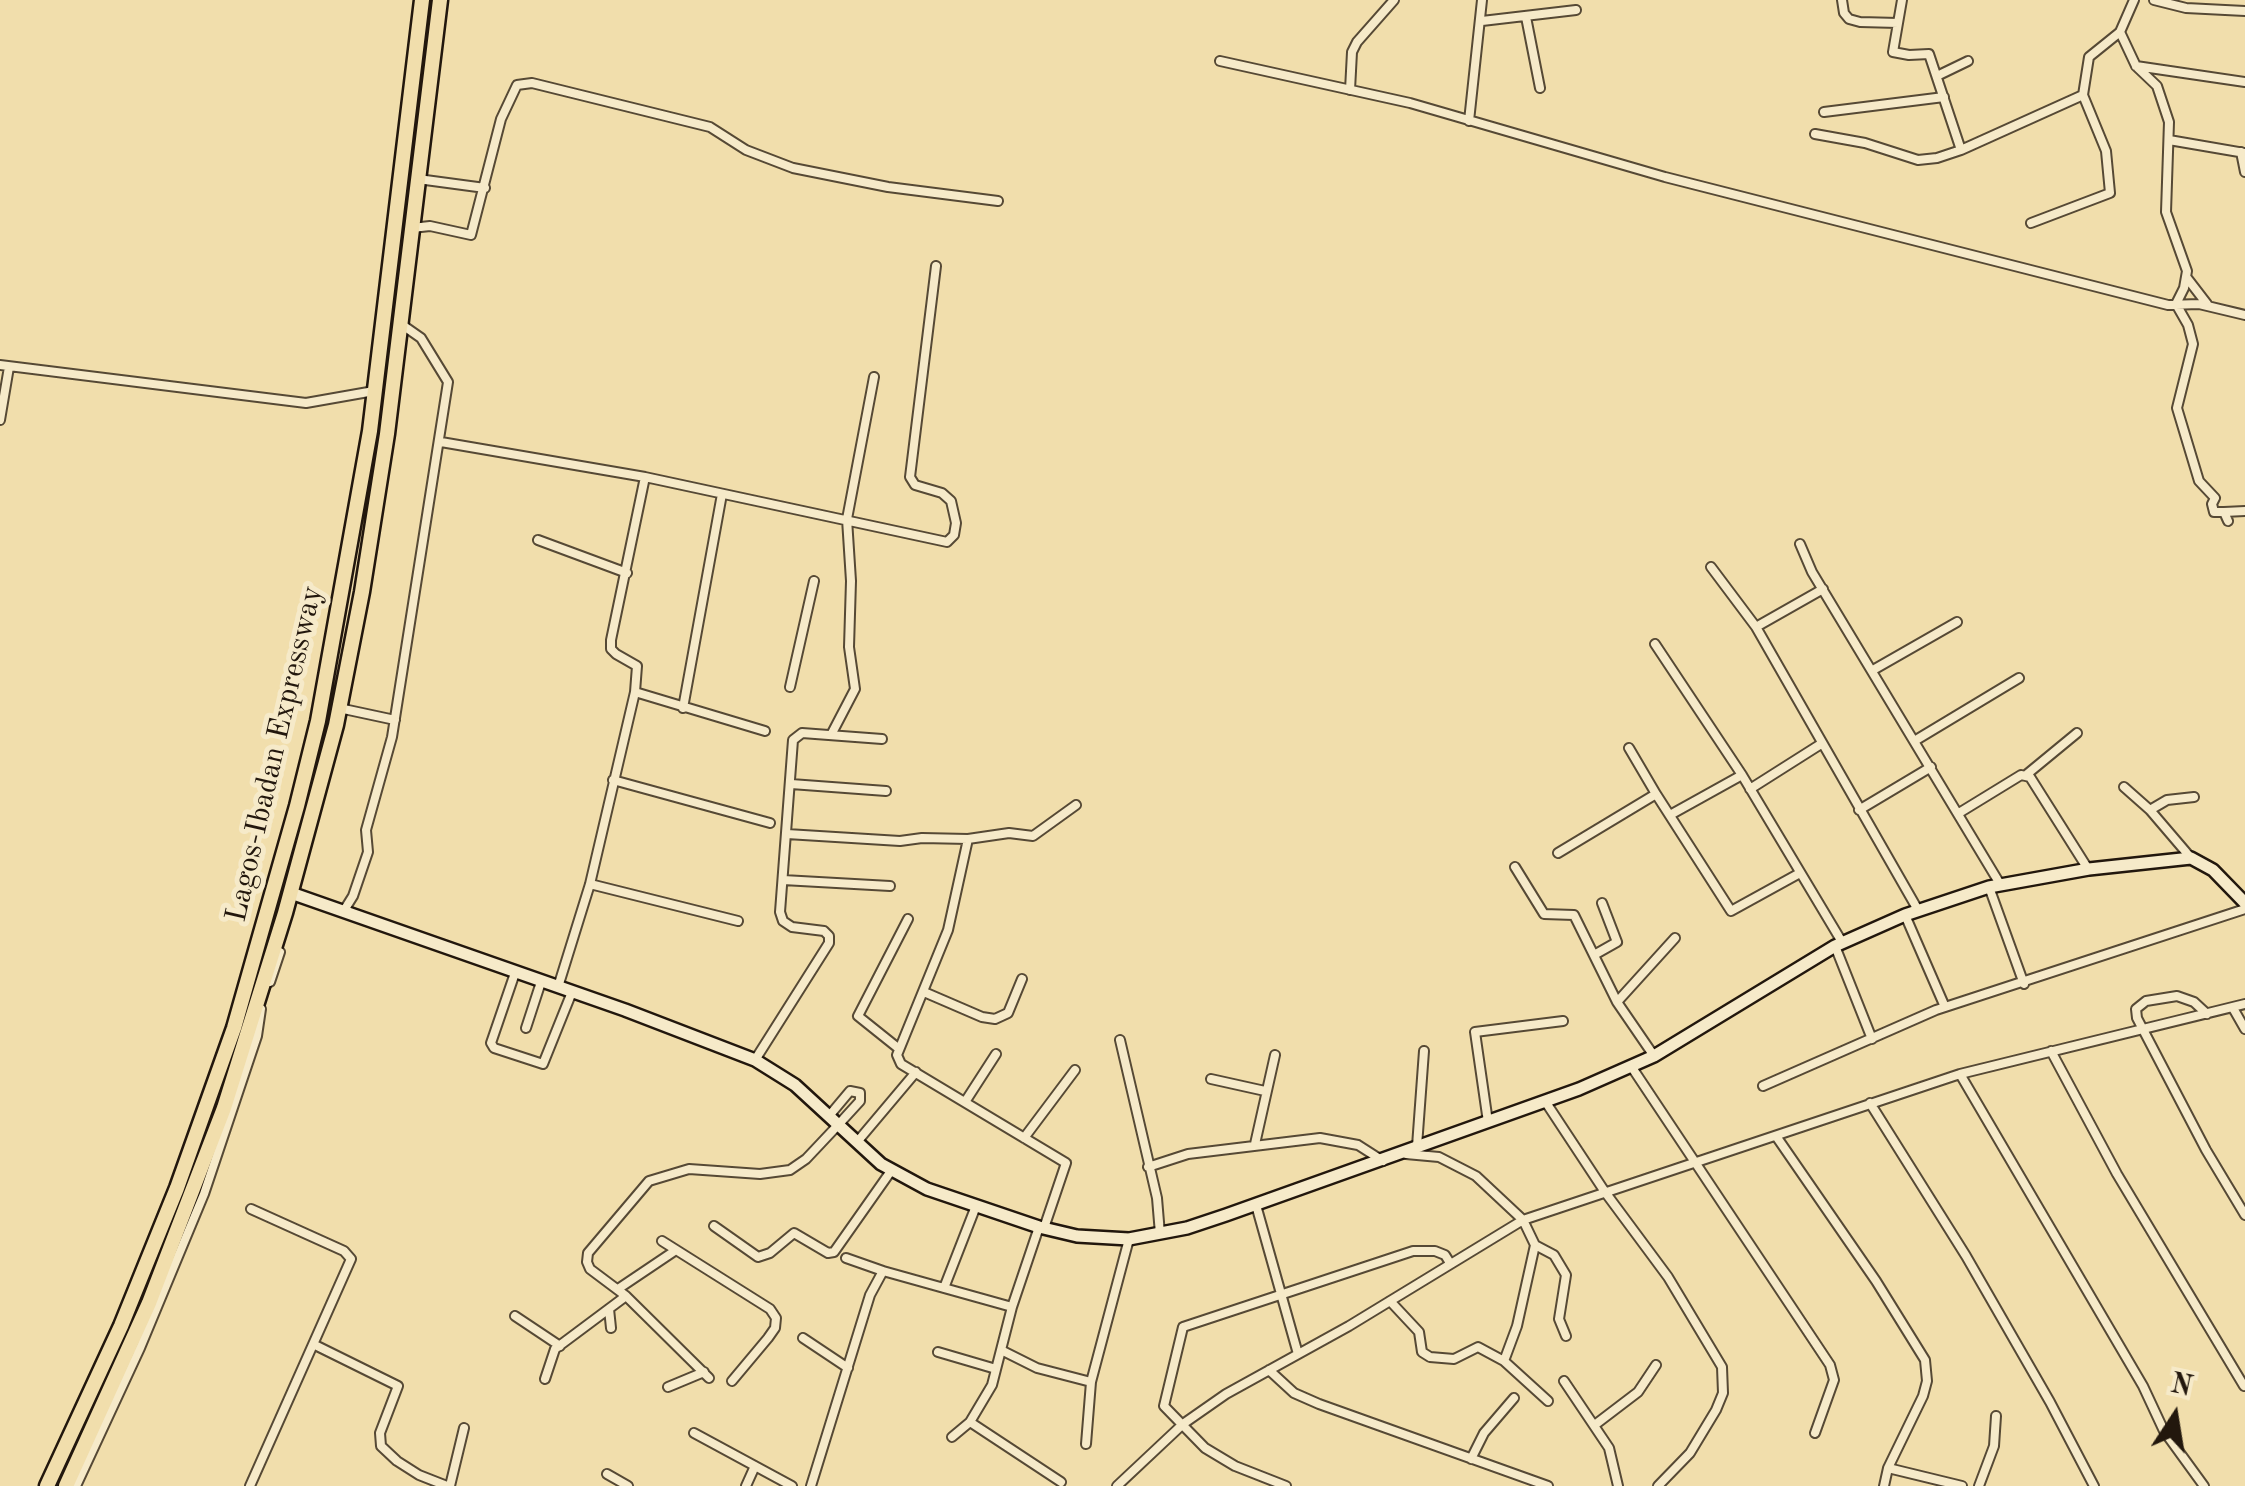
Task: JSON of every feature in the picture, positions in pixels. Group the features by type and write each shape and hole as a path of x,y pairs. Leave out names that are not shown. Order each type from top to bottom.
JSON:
{"highway":[{"name":"Lagos-Ibadan Expressway","path":"47,1486 121,1326 171,1205 234,1028 298,806 335,631 370,431 422,0"},
{"name":"Lagos-Ibadan Expressway","path":"66,1486 188,1210 250,1033 293,894 355,632 387,434 440,0"}],"street":[{"path":"1350,90 1352,52 1394,0"},
{"path":"1470,122 1482,0"},
{"path":"1842,0 1844,13 1850,18 1898,23"},
{"path":"1902,0 1893,52 1929,54 1961,150"},
{"path":"2031,223 2110,193 2106,151 2083,95 2089,57 2120,32 2134,0"},
{"path":"2154,0 2186,8 2245,11"},
{"path":"1482,21 1576,10"},
{"path":"1526,16 1540,88"},
{"path":"2120,32 2136,66 2157,86 2168,122 2166,212 2187,278 2210,307"},
{"path":"1220,62 1410,103 1684,182 2176,304 2245,315"},
{"path":"1937,76 1968,62"},
{"path":"2136,66 2245,82"},
{"path":"412,228 430,226 471,236 500,119 518,85 532,83 710,128 746,150 793,168 888,187 998,201"},
{"path":"1815,134 1918,160 1961,150 2083,95"},
{"path":"1824,112 1944,97"},
{"path":"2169,140 2243,152 2245,172"},
{"path":"418,178 485,188"},
{"path":"441,442 646,477 947,542 954,535 956,513 950,502 942,493 915,485 910,476 936,266"},
{"path":"2176,304 2187,278"},
{"path":"2176,304 2193,344 2177,404 2178,414 2200,481 2215,498 2214,512 2226,516 2245,512"},
{"path":"343,912 353,896 368,852 366,830 395,720 448,382 421,338 400,324"},
{"path":"0,420 4,366 306,403 374,391"},
{"path":"831,735 855,689 850,647 847,519 874,377"},
{"path":"558,986 590,884 635,692 637,666 611,649 646,477"},
{"path":"683,708 722,494"},
{"path":"538,540 627,573"},
{"path":"1800,544 1822,588 1959,813 1994,885 2024,984"},
{"path":"1711,567 1756,627 1918,910"},
{"path":"790,687 814,581"},
{"path":"1756,627 1822,588"},
{"path":"1873,670 1957,622"},
{"path":"1655,644 1742,774 1800,873 1838,944 1872,1039"},
{"path":"1916,740 2019,678"},
{"path":"635,692 766,732"},
{"path":"339,708 395,720"},
{"path":"1959,813 2026,775 2077,733"},
{"path":"755,1060 830,936 824,930 792,927 783,921 780,912 796,735 882,739"},
{"path":"1750,789 1821,744"},
{"path":"1629,748 1731,911 1800,873"},
{"path":"1859,810 1931,767"},
{"path":"1670,815 1742,774"},
{"path":"2026,775 2088,869"},
{"path":"613,780 770,823"},
{"path":"790,784 886,791"},
{"path":"1763,1086 1945,1007 2024,984 2245,906 2232,888 2192,858 2124,787"},
{"path":"1558,853 1656,794"},
{"path":"2150,810 2167,800 2194,796"},
{"path":"787,834 900,841 968,839 1008,833 1033,836 1076,805"},
{"path":"952,1437 970,1422 992,1385 1012,1307 1066,1164 901,1064 898,1048 948,930 968,839"},
{"path":"76,1486 140,1348 204,1194 257,1036 261,1007 293,894 558,986 755,1060 795,1085 891,1171 928,1189 1042,1228 1077,1236 1129,1239 1160,1234 1256,1205 1403,1154 1631,1066 1654,1056 1838,944 1904,915 1994,885 2088,869 2192,858"},
{"path":"1515,866 1544,914 1574,915 1618,1002 1654,1056"},
{"path":"782,880 890,886"},
{"path":"590,884 738,921"},
{"path":"2232,888 2245,884"},
{"path":"1594,955 1616,942 1602,903"},
{"path":"1904,915 1945,1007"},
{"path":"898,1048 858,1016 908,918"},
{"path":"1618,1002 1674,938"},
{"path":"515,973 491,1043 494,1048 543,1064 572,992"},
{"path":"924,992 995,1019 1008,1013 1022,979"},
{"path":"526,1028 541,982"},
{"path":"2207,1014 2185,998 2146,1001 2136,1009 2142,1028 2206,1150 2245,1215"},
{"path":"1118,1486 1183,1424 1523,1220 1960,1074 2245,1004"},
{"path":"2233,1008 2245,1029"},
{"path":"1488,1122 1475,1032 1563,1021"},
{"path":"1120,1040 1157,1198 1160,1234"},
{"path":"2051,1050 2118,1174 2244,1386"},
{"path":"1418,1148 1424,1051"},
{"path":"965,1102 996,1054"},
{"path":"1255,1144 1275,1055"},
{"path":"1631,1066 1830,1365 1834,1380 1815,1433"},
{"path":"1024,1138 1074,1070"},
{"path":"857,1142 916,1072"},
{"path":"1960,1074 2143,1386 2164,1431 2204,1486"},
{"path":"1211,1079 1265,1092"},
{"path":"1545,1101 1605,1192 1668,1276 1722,1367 1723,1393 1716,1410 1690,1454 1658,1486"},
{"path":"1870,1103 1975,1272 2094,1486"},
{"path":"668,1387 707,1375 626,1296 590,1268 588,1253 649,1181 689,1169 760,1174 790,1170 806,1159 834,1120"},
{"path":"1776,1136 1925,1360 1927,1382 1923,1396 1888,1468 1884,1486"},
{"path":"1148,1167 1188,1154 1255,1144 1338,1139 1358,1145 1383,1160"},
{"path":"1434,1142 1439,1157"},
{"path":"1403,1154 1439,1157 1476,1176 1523,1220 1535,1245 1554,1255 1566,1274 1559,1319 1566,1336"},
{"path":"714,1226 758,1257 770,1253 794,1233 828,1253 834,1252 891,1171"},
{"path":"1256,1205 1298,1354"},
{"path":"944,1288 976,1206"},
{"path":"250,1209 344,1252 351,1259 250,1486"},
{"path":"1086,1444 1091,1382 1129,1239"},
{"path":"662,1241 770,1309 776,1318 775,1328 732,1381"},
{"path":"1504,1361 1517,1326 1535,1245"},
{"path":"618,1289 676,1250"},
{"path":"1286,1486 1236,1466 1205,1448 1164,1406 1182,1328 1414,1250 1435,1251 1450,1262"},
{"path":"846,1258 1012,1307"},
{"path":"811,1486 870,1295 883,1272"},
{"path":"545,1379 551,1357 560,1346 626,1296"},
{"path":"1390,1300 1418,1332 1422,1352 1430,1357 1454,1359 1478,1347 1504,1361 1548,1400"},
{"path":"609,1309 611,1328"},
{"path":"516,1316 560,1346"},
{"path":"802,1338 848,1368"},
{"path":"315,1345 398,1386 380,1433 381,1446 419,1476 448,1486 464,1428"},
{"path":"1002,1350 1037,1368 1091,1382"},
{"path":"938,1352 996,1368"},
{"path":"1596,1424 1638,1392 1656,1365"},
{"path":"1269,1370 1294,1393 1318,1404 1548,1486"},
{"path":"1564,1381 1609,1448 1618,1486"},
{"path":"1471,1459 1484,1433 1514,1398"},
{"path":"1980,1486 1993,1450 1996,1416"},
{"path":"970,1422 1061,1482"},
{"path":"694,1432 792,1486"},
{"path":"746,1486 754,1466"},
{"path":"1888,1468 1962,1486"},
{"path":"607,1474 628,1486"}]}
